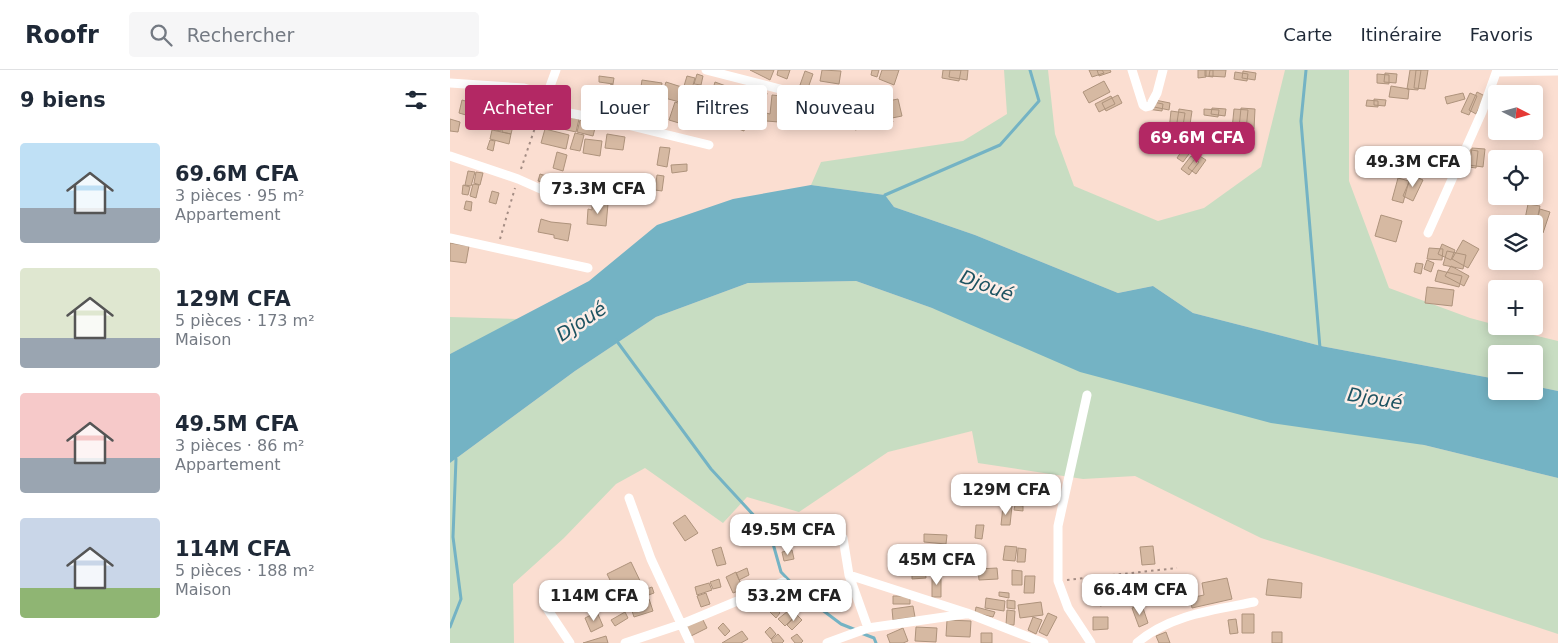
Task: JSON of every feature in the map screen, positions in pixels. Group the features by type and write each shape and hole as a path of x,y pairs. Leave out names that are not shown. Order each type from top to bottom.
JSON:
{"street":[{"path":"550,85 556,70"},
{"path":"706,70 777,88"},
{"path":"1132,70 1143,105 1146,107 1150,106 1157,93 1163,70"},
{"path":"1428,233 1482,112 1497,71 1558,71"},
{"path":"450,83 480,85"},
{"path":"571,113 709,145"},
{"path":"450,156 518,179 545,192 566,195 632,189"},
{"path":"450,238 588,268"},
{"path":"1087,395 1058,526 1058,581 1068,608 1091,643"},
{"path":"629,498 651,559 690,643"},
{"path":"843,538 849,575 868,628"},
{"path":"849,575 967,613 1044,643"},
{"path":"625,643 682,624 783,582"},
{"path":"1137,643 1145,636 1188,616 1254,602"},
{"path":"546,607 570,643"},
{"path":"826,643 868,628 967,613"}],"path":[{"path":"1058,581 1177,568"}],"green space":[{"path":"1004,70 1048,70 1055,134 1074,186 1158,221 1204,208 1261,167 1285,70 1349,70 1349,181 1389,288 1488,323 1488,335 1533,335 1558,341 1558,391 1543,388 1543,345 1488,345 1488,377 1321,346 1193,313 1153,286 1118,293 975,235 894,207 885,195 811,185 821,162 963,141 1007,114"},
{"path":"856,281 932,308 1424,445 1558,478 1558,634 1261,538 1135,476 1083,479 978,463 972,431 888,452 799,512 747,497 723,523 645,468 616,484 564,538 513,584 514,643 450,643 450,463 575,371 656,317 748,283"},
{"path":"450,317 519,319 450,354"}],"water":[{"name":"Djoué","path":"811,185 885,195 894,207 975,235 1118,293 1153,286 1193,313 1321,346 1488,377 1488,400 1543,400 1543,388 1558,391 1558,478 1424,445 1271,423 1080,372 932,308 856,281 748,283 656,317 575,371 450,463 450,354 589,281 657,225 733,199"}],"building":[{"path":"750,70 774,70 770,80"},
{"path":"778,70 790,70 787,79 777,75"},
{"path":"822,70 841,71 839,84 820,81"},
{"path":"872,70 879,70 877,77 871,75"},
{"path":"882,70 899,70 894,85 879,79"},
{"path":"943,70 961,70 959,81 942,78"},
{"path":"950,70 968,70 967,80 949,77"},
{"path":"1089,70 1102,70 1104,73 1092,77"},
{"path":"1097,70 1110,70 1111,72 1099,76"},
{"path":"1198,70 1206,70 1206,77 1198,78"},
{"path":"1205,70 1213,70 1213,77 1205,76"},
{"path":"1210,70 1226,70 1225,77 1209,76"},
{"path":"1410,70 1421,70 1418,90 1407,89"},
{"path":"1416,70 1428,70 1425,89 1414,88"},
{"path":"805,71 813,74 809,85 800,85"},
{"path":"1243,71 1256,73 1255,80 1242,78"},
{"path":"1235,72 1248,74 1247,81 1234,79"},
{"path":"1385,73 1397,74 1396,83 1384,82"},
{"path":"697,74 703,76 701,85 694,84"},
{"path":"1377,74 1389,75 1389,84 1377,83"},
{"path":"599,76 614,78 613,84 599,82"},
{"path":"687,76 695,78 693,85 684,85"},
{"path":"642,80 662,83 662,85 641,85"},
{"path":"1104,81 1110,92 1089,103 1083,92"},
{"path":"666,82 678,86 678,102 668,99 668,85 665,85"},
{"path":"1391,86 1409,89 1408,99 1389,97"},
{"path":"1477,92 1485,96 1476,114 1469,110"},
{"path":"1463,93 1465,99 1447,104 1445,97"},
{"path":"1470,93 1477,96 1469,115 1461,112"},
{"path":"772,95 777,96 777,122 767,121 767,113 770,114"},
{"path":"1118,95 1122,103 1106,111 1102,103"},
{"path":"1111,96 1115,104 1099,112 1095,104"},
{"path":"898,99 902,116 893,118 893,100"},
{"path":"1374,99 1386,100 1385,106 1374,105"},
{"path":"462,100 465,101 465,115 459,113"},
{"path":"1155,100 1170,103 1169,110 1154,107"},
{"path":"1367,100 1378,101 1378,107 1366,106"},
{"path":"1148,101 1163,104 1162,111 1147,109"},
{"path":"675,102 678,103 678,123 669,120"},
{"path":"1212,108 1226,109 1225,116 1211,114"},
{"path":"1241,108 1255,109 1254,129 1239,128"},
{"path":"1179,109 1192,111 1189,131 1176,129"},
{"path":"1204,109 1219,110 1218,117 1204,115"},
{"path":"1234,109 1248,110 1246,130 1232,129"},
{"path":"1171,111 1185,113 1182,132 1169,130"},
{"path":"571,117 579,119 576,132 567,130 571,130"},
{"path":"450,119 460,122 458,132 450,131"},
{"path":"580,120 581,130 594,130 593,136 577,132"},
{"path":"1205,124 1209,126 1200,138 1197,135"},
{"path":"1147,125 1155,128 1153,134 1145,132"},
{"path":"492,130 511,134 509,144 490,139"},
{"path":"502,130 512,130 511,134 502,132"},
{"path":"545,130 569,135 566,149 541,143"},
{"path":"575,133 584,135 580,151 570,149"},
{"path":"607,134 625,137 623,150 605,148"},
{"path":"585,139 602,141 600,156 583,153"},
{"path":"490,140 495,141 493,151 487,149"},
{"path":"660,147 670,148 667,167 657,165"},
{"path":"1472,148 1485,149 1483,167 1469,165"},
{"path":"1183,149 1189,154 1183,162 1177,158"},
{"path":"1465,149 1478,151 1476,168 1462,166"},
{"path":"557,152 567,155 563,171 553,168"},
{"path":"1421,153 1434,159 1426,177 1413,170"},
{"path":"1198,155 1206,160 1196,174 1188,168"},
{"path":"1404,155 1424,156 1423,175 1403,174"},
{"path":"1191,156 1199,162 1189,175 1181,169"},
{"path":"687,164 687,171 672,173 671,165"},
{"path":"468,171 475,172 471,186 465,185"},
{"path":"476,172 483,173 480,185 474,183"},
{"path":"540,174 553,178 552,184 538,181"},
{"path":"657,175 664,176 662,191 655,190"},
{"path":"1412,175 1423,180 1413,201 1403,196"},
{"path":"1398,178 1409,181 1403,203 1392,200"},
{"path":"473,184 479,185 476,198 470,196"},
{"path":"463,185 470,187 468,195 462,194"},
{"path":"492,191 499,193 496,204 489,202"},
{"path":"466,201 472,202 471,211 464,209"},
{"path":"592,203 608,204 606,226 587,224 588,209 592,210"},
{"path":"1528,205 1540,206 1538,215 1526,215"},
{"path":"1540,209 1550,212 1543,233 1543,215 1538,215"},
{"path":"1381,215 1402,221 1396,242 1375,236"},
{"path":"541,219 571,224 568,241 554,238 554,235 538,232"},
{"path":"1463,240 1479,249 1468,268 1452,259"},
{"path":"450,243 469,246 466,263 450,261"},
{"path":"1442,244 1455,250 1451,260 1438,254"},
{"path":"1429,248 1443,249 1442,260 1427,259"},
{"path":"1447,251 1466,255 1463,269 1443,265"},
{"path":"1427,260 1434,263 1431,272 1424,269"},
{"path":"1416,263 1423,264 1421,274 1414,272"},
{"path":"1451,266 1469,276 1464,286 1445,276"},
{"path":"1438,270 1462,276 1459,287 1435,281"},
{"path":"1427,287 1454,290 1452,306 1425,303"},
{"path":"1015,505 1023,506 1023,511 1014,510"},
{"path":"1003,506 1012,506 1010,525 1001,525"},
{"path":"685,515 698,533 685,541 673,523"},
{"path":"976,525 984,525 982,539 975,538"},
{"path":"924,534 947,535 946,544 924,542"},
{"path":"1005,546 1017,547 1015,561 1003,560"},
{"path":"1153,546 1155,564 1142,565 1140,547"},
{"path":"721,547 726,564 717,566 712,550"},
{"path":"1018,548 1026,549 1025,562 1017,562"},
{"path":"792,550 794,559 784,561 782,552"},
{"path":"934,554 941,554 941,570 934,570"},
{"path":"631,562 643,587 619,598 607,574"},
{"path":"747,568 749,575 739,580 736,573"},
{"path":"925,568 926,578 912,579 912,569"},
{"path":"997,568 998,579 979,580 978,569"},
{"path":"1012,570 1022,571 1022,585 1012,585"},
{"path":"736,572 743,589 733,593 726,577"},
{"path":"932,575 941,575 941,597 932,597"},
{"path":"1025,576 1035,576 1034,593 1024,593"},
{"path":"1227,578 1232,599 1192,608 1190,598 1204,595 1202,583"},
{"path":"719,579 721,587 713,589 710,582"},
{"path":"1268,579 1302,583 1301,598 1266,595"},
{"path":"709,583 712,590 697,595 695,587"},
{"path":"1121,585 1124,601 1100,606 1097,590"},
{"path":"652,587 654,593 638,599 636,593"},
{"path":"846,592 849,601 837,605 835,595"},
{"path":"999,592 1009,593 1009,598 999,596"},
{"path":"706,593 710,604 701,607 697,596"},
{"path":"893,596 910,596 910,604 893,604"},
{"path":"986,598 1005,601 1004,611 985,608"},
{"path":"649,599 653,611 634,617 630,605"},
{"path":"1007,600 1015,601 1015,609 1007,608"},
{"path":"1041,602 1043,615 1020,618 1018,605"},
{"path":"789,604 798,613 785,626 778,619 788,611 785,608"},
{"path":"1142,605 1148,623 1139,627 1132,608"},
{"path":"774,606 780,613 776,618 769,611"},
{"path":"913,606 915,617 893,620 892,609"},
{"path":"976,607 995,612 993,617 975,613"},
{"path":"1007,610 1015,611 1014,625 1006,625"},
{"path":"597,612 603,626 591,632 585,618"},
{"path":"625,612 628,618 615,626 611,620"},
{"path":"1048,613 1057,617 1047,636 1039,632"},
{"path":"1242,614 1254,614 1254,633 1242,633"},
{"path":"797,615 802,620 792,630 787,625"},
{"path":"1033,617 1042,620 1036,634 1028,630"},
{"path":"1093,617 1108,617 1108,629 1093,630"},
{"path":"702,618 707,628 689,637 684,627"},
{"path":"1236,619 1238,633 1230,634 1228,620"},
{"path":"947,620 971,621 970,637 946,636"},
{"path":"723,623 730,631 725,636 718,628"},
{"path":"770,627 776,634 771,639 765,632"},
{"path":"916,627 937,628 936,642 915,641"},
{"path":"903,628 908,641 890,643 887,635"},
{"path":"742,631 748,639 741,643 722,643"},
{"path":"1166,632 1170,643 1159,643 1156,636"},
{"path":"1272,632 1282,632 1282,643 1272,643"},
{"path":"981,633 992,633 992,643 981,643"},
{"path":"778,634 784,641 782,643 773,643 771,640"},
{"path":"797,634 803,641 801,643 795,643 791,638"},
{"path":"606,636 608,643 583,643"}],"waterway":[{"path":"884,198 885,195 1000,145 1039,101 1030,70"},
{"path":"1306,70 1301,121 1320,348"},
{"path":"616,340 711,469 770,533 781,572 805,597 841,624 856,630"},
{"path":"450,451 456,459 453,537 461,599 450,627"},
{"path":"861,633 874,638 876,643"}]}
